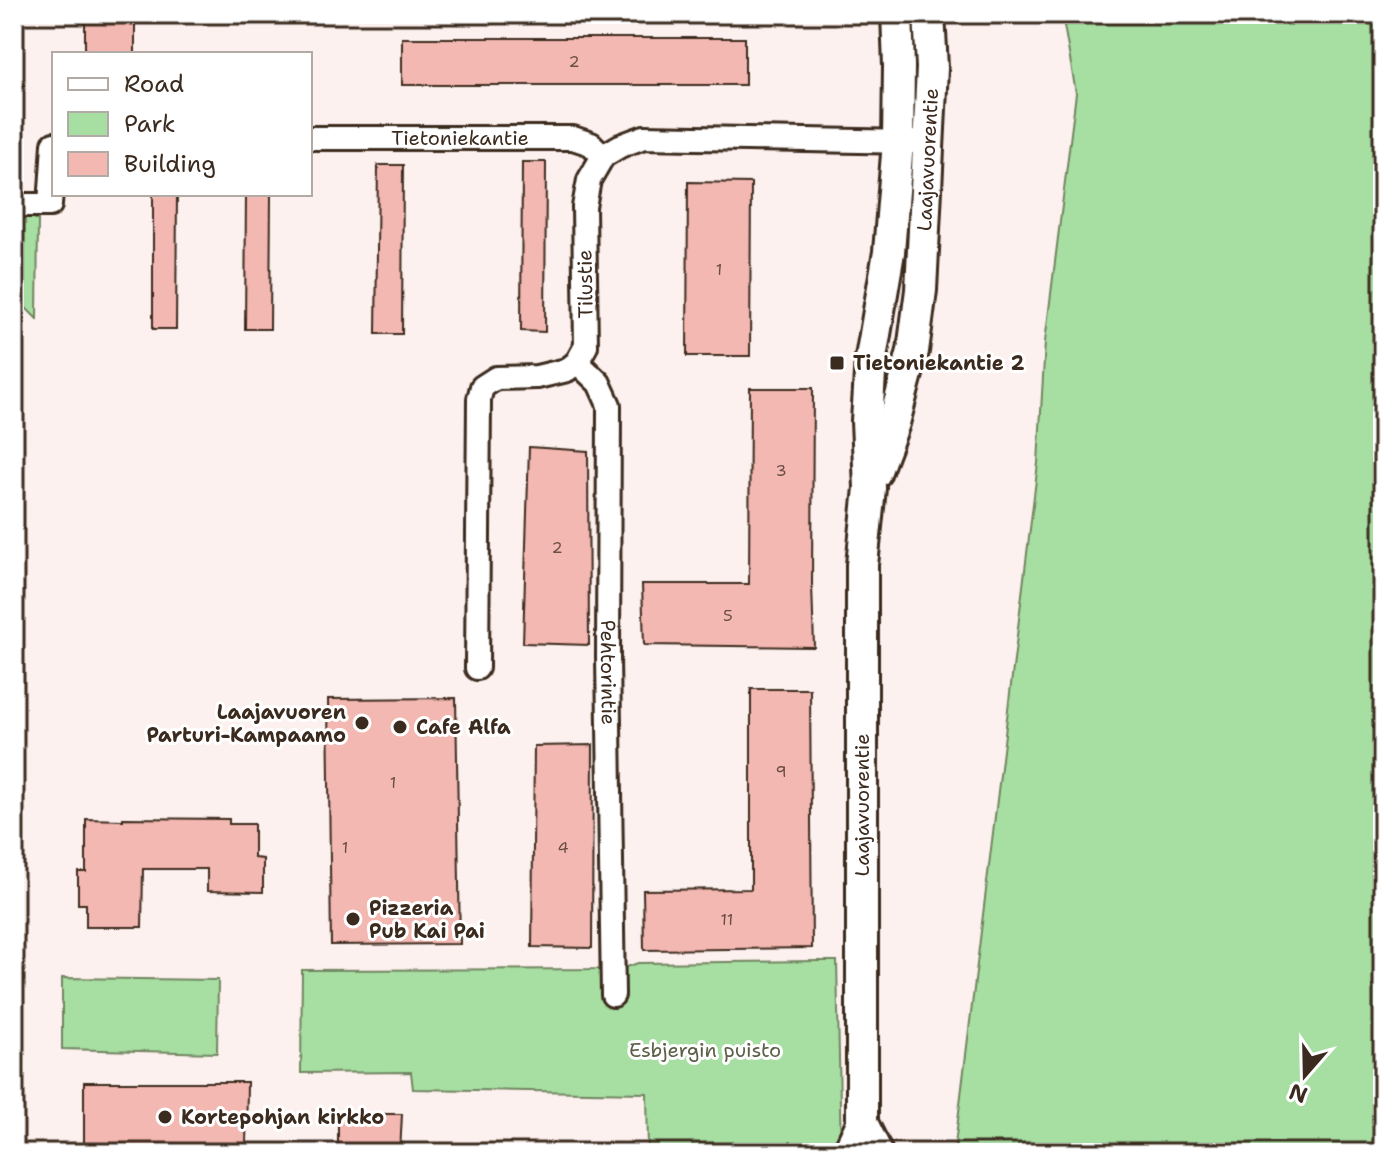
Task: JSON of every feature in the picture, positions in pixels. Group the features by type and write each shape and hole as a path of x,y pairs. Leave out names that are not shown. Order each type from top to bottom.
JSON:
{"main road":[{"name":"Laajavuorentie","path":"848,1153 862,1123 862,565 870,488 867,421 871,358 889,252 898,142 897,14"},
{"name":"Laajavuorentie","path":"870,488 894,423 913,351 921,290 932,68 929,14"},
{"name":"Laajavuorentie","path":"862,1123 877,1153"}],"street":[{"path":"603,156 644,137 929,141"},
{"name":"Tietoniekantie","path":"312,138 573,138 591,144 603,156"},
{"name":"Tilustie","path":"577,362 586,346 584,207 589,180 603,156"},
{"path":"14,205 50,205 52,174"},
{"path":"477,668 479,399 482,387 496,378 537,377 567,370 577,362"},
{"name":"Pehtorintie","path":"577,362 599,383 609,405 608,657 613,995"}],"green space":[{"path":"1062,14 1383,14 1383,1153 954,1153 1038,463 1045,342 1076,93"},
{"path":"14,214 25,214 38,220 37,319 14,288"},
{"name":"Esbjergin puisto","path":"837,961 841,1153 648,1153 647,1093 413,1089 411,1072 301,1073 302,970 621,969 638,963"},
{"path":"62,978 218,980 217,1053 62,1049"}],"building":[{"path":"85,14 135,14 135,52 85,52"},
{"path":"402,38 745,38 745,85 402,85"},
{"path":"522,162 546,162 545,332 521,331"},
{"path":"378,165 403,165 402,334 376,334"},
{"path":"688,182 751,183 750,356 687,356"},
{"path":"153,196 177,196 176,329 153,329"},
{"path":"246,196 271,196 270,329 245,329"},
{"path":"750,388 813,388 814,647 644,645 642,584 749,584"},
{"path":"529,447 588,451 589,645 523,643"},
{"path":"751,689 810,689 812,948 644,950 643,890 751,889"},
{"path":"456,698 460,944 331,945 328,699"},
{"path":"593,745 592,948 532,947 534,746"},
{"path":"86,819 229,819 229,824 254,824 254,858 263,859 263,892 207,891 207,869 143,869 142,927 86,927 86,904 78,904 78,872 86,872"},
{"name":"Kortepohjan kirkko","path":"84,1082 247,1082 246,1153 84,1153"},
{"path":"338,1114 402,1114 400,1153 338,1153"}],"place":[{"name":"Tietoniekantie 2","path":"837,363"},
{"name":"Laajavuoren Parturi-Kampaamo","path":"362,723"},
{"name":"Cafe Alfa","path":"400,727"},
{"name":"Pizzeria Pub Kai Pai","path":"353,919"},
{"name":"Kortepohjan kirkko","path":"165,1117"}]}
